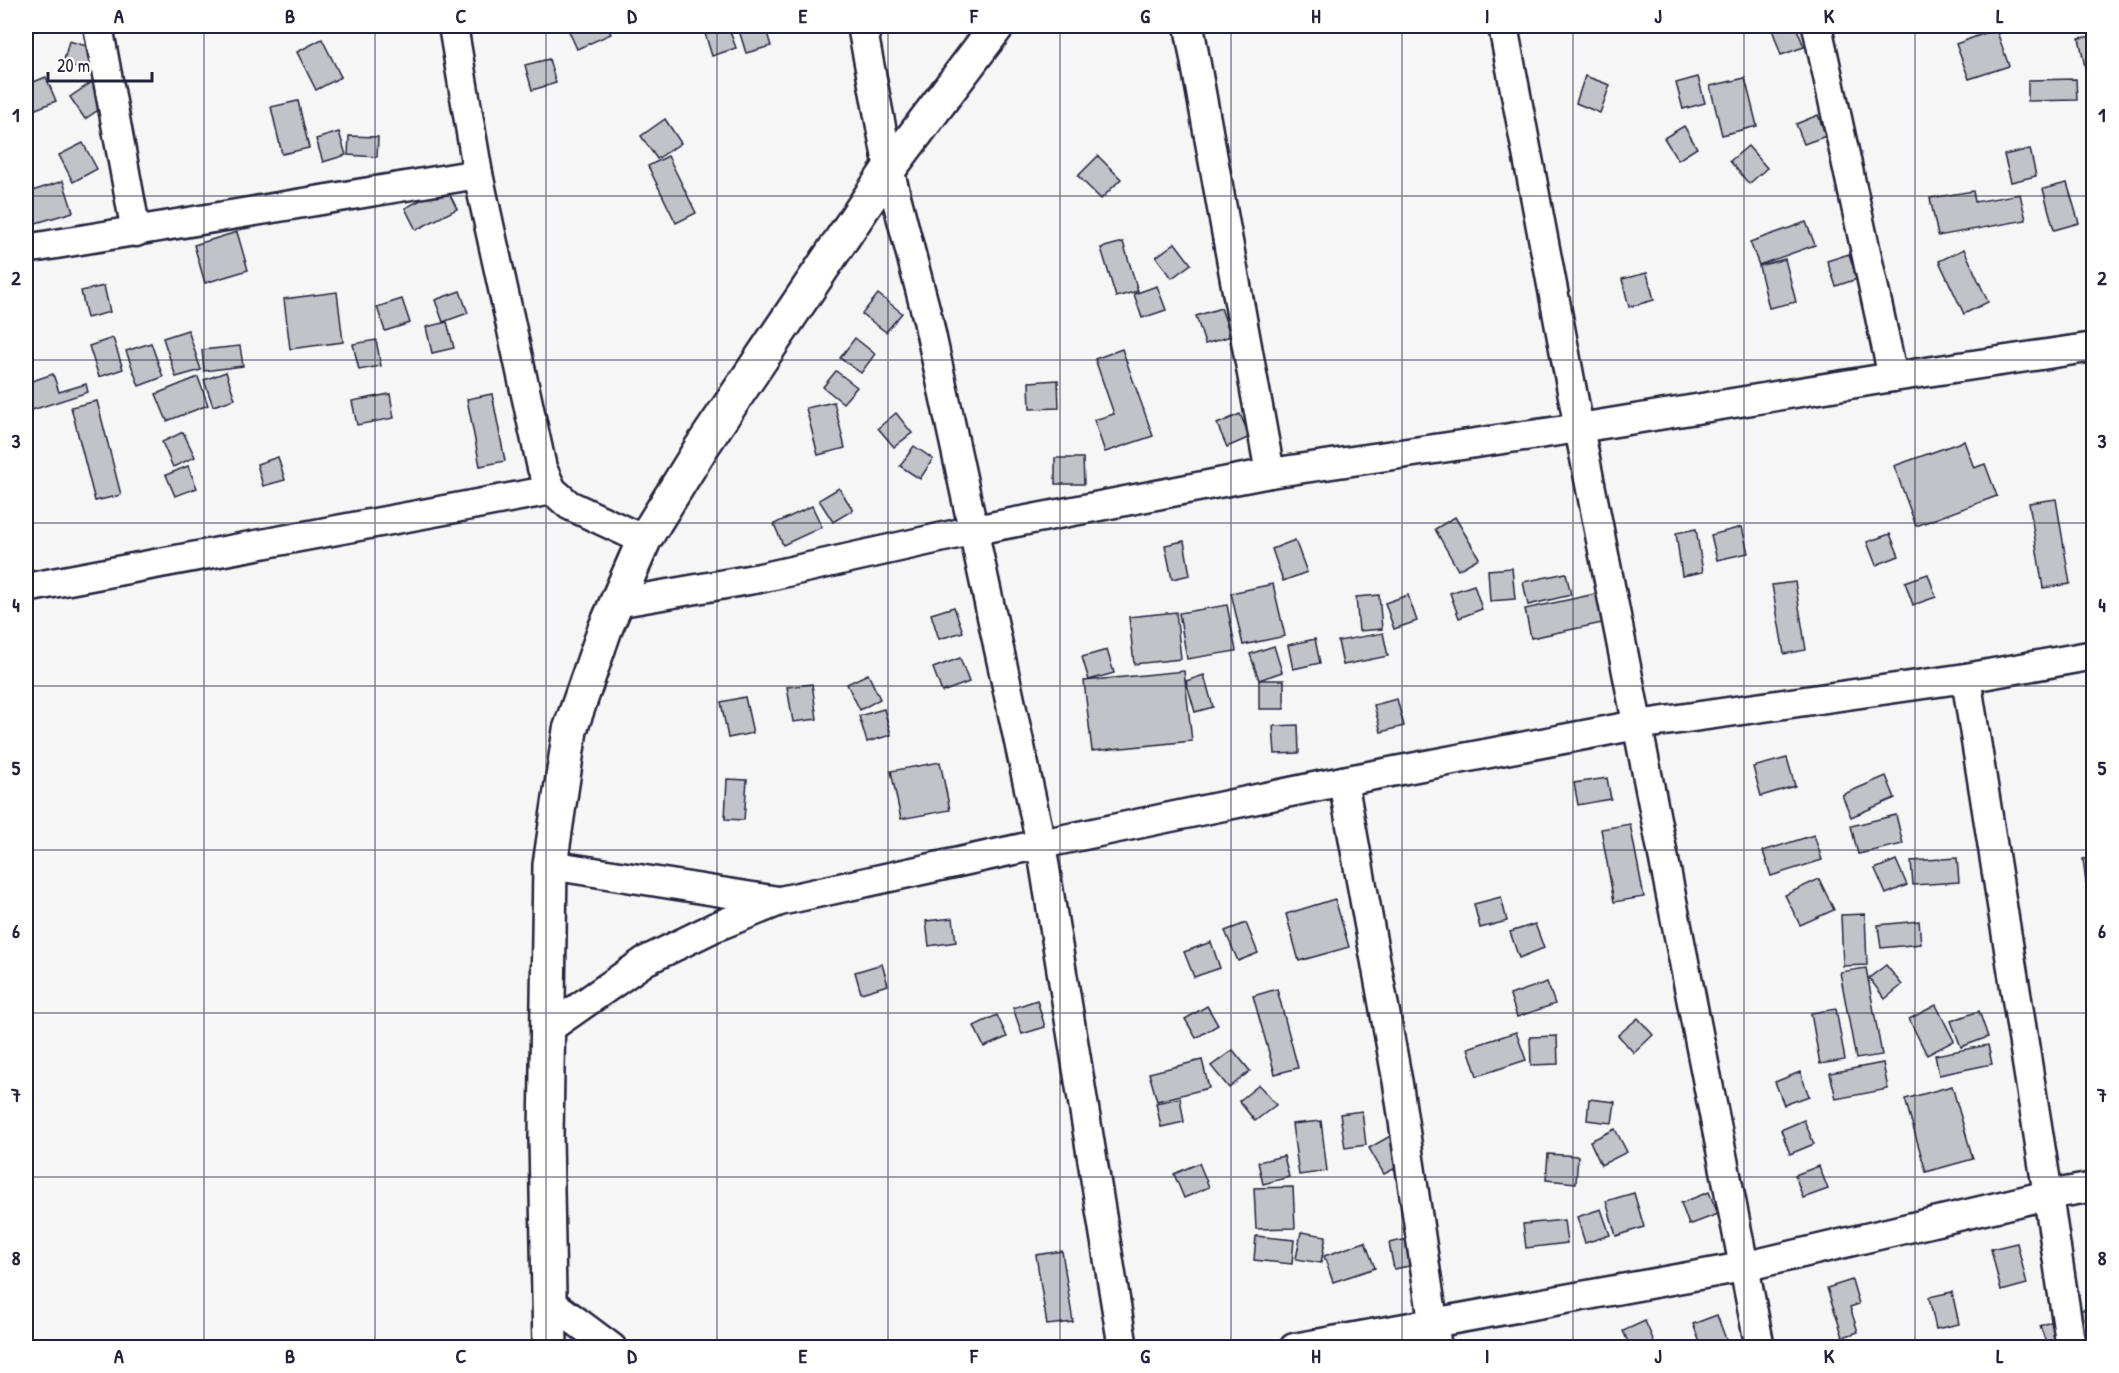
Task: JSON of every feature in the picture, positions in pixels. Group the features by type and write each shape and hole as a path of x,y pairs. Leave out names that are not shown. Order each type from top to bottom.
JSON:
{"main road":[{"path":"550,1347 546,1138 550,865 570,730 605,629 644,540 701,448 889,169 997,26"}],"street":[{"path":"98,26 135,232"},
{"path":"453,26 478,174 542,468 552,490 569,505 644,540"},
{"path":"861,26 889,169 928,320 1041,844 1123,1347"},
{"path":"1189,26 1270,473"},
{"path":"1503,26 1579,428 1760,1347"},
{"path":"1817,26 1893,376"},
{"path":"26,249 478,174"},
{"path":"616,603 760,578 975,530 1270,473 1579,428 1893,376 2094,347"},
{"path":"26,588 552,490"},
{"path":"548,1029 645,961 715,927 780,901 1041,844 1637,725 1965,678 2094,655"},
{"path":"1965,678 2049,1195 2071,1347"},
{"path":"1343,782 1398,1084 1435,1335"},
{"path":"550,865 780,901"},
{"path":"1294,1347 1435,1335 1743,1267 2049,1195 2094,1187"},
{"path":"549,1301 612,1347"}],"building":[{"path":"607,26 611,34 577,49 567,27"},
{"path":"728,26 736,48 712,56 704,30"},
{"path":"765,26 771,46 746,53 738,27"},
{"path":"1796,26 1804,47 1781,55 1772,29"},
{"path":"1996,29 2009,66 1969,79 1956,44"},
{"path":"2094,36 2094,66 2085,67 2079,38"},
{"path":"322,39 341,77 316,90 297,52"},
{"path":"69,41 97,49 90,72 63,64"},
{"path":"549,59 556,83 532,90 525,65"},
{"path":"1585,76 1610,85 1600,113 1576,103"},
{"path":"46,77 56,101 26,113 26,85"},
{"path":"1698,77 1705,103 1683,109 1676,83"},
{"path":"1745,78 1757,126 1722,135 1710,86"},
{"path":"2076,79 2077,100 2028,101 2028,80"},
{"path":"95,80 110,102 85,119 70,97"},
{"path":"298,101 309,148 282,154 271,107"},
{"path":"1818,115 1826,136 1804,144 1796,124"},
{"path":"665,119 681,143 657,159 641,136"},
{"path":"1684,126 1697,148 1678,160 1664,138"},
{"path":"339,132 346,155 323,162 316,139"},
{"path":"349,136 378,137 377,157 348,155"},
{"path":"2094,142 2094,162 2090,143"},
{"path":"83,143 97,169 73,182 59,155"},
{"path":"1748,146 1767,168 1749,184 1730,161"},
{"path":"2030,149 2036,176 2011,182 2004,155"},
{"path":"668,156 696,213 676,223 648,166"},
{"path":"1098,156 1121,179 1101,199 1078,176"},
{"path":"63,181 73,212 26,226 26,193"},
{"path":"2067,183 2079,223 2054,230 2043,189"},
{"path":"446,187 457,209 416,230 405,208"},
{"path":"1973,191 1975,202 2020,194 2026,220 1938,236 1930,198"},
{"path":"1806,222 1815,245 1759,265 1750,242"},
{"path":"237,232 248,270 205,283 194,245"},
{"path":"1123,242 1138,291 1116,297 1101,248"},
{"path":"1175,243 1191,264 1172,278 1156,257"},
{"path":"1964,249 1988,302 1964,314 1939,261"},
{"path":"1849,254 1857,279 1836,286 1827,261"},
{"path":"1785,259 1796,302 1769,308 1759,266"},
{"path":"1647,273 1654,300 1629,307 1622,279"},
{"path":"104,286 110,312 87,318 81,291"},
{"path":"1157,286 1166,310 1142,318 1134,294"},
{"path":"460,291 468,313 443,322 435,300"},
{"path":"337,292 343,342 290,349 284,299"},
{"path":"878,294 902,313 886,332 862,314"},
{"path":"402,299 410,323 385,331 377,307"},
{"path":"1221,308 1231,336 1205,344 1196,316"},
{"path":"447,322 454,348 432,353 426,327"},
{"path":"188,330 201,370 176,377 163,338"},
{"path":"113,338 123,369 99,377 89,346"},
{"path":"855,338 875,354 861,373 840,358"},
{"path":"376,340 381,366 359,370 353,344"},
{"path":"151,343 163,377 139,386 126,351"},
{"path":"240,346 243,366 204,371 202,350"},
{"path":"1122,349 1153,436 1105,452 1094,420 1114,414 1095,359"},
{"path":"836,371 857,387 843,403 823,387"},
{"path":"226,372 235,399 213,406 204,380"},
{"path":"53,374 59,392 86,384 88,392 26,412 26,383"},
{"path":"198,377 208,405 167,421 156,394"},
{"path":"1058,380 1059,408 1030,409 1029,382"},
{"path":"390,394 394,418 357,425 352,401"},
{"path":"492,394 505,461 480,466 467,399"},
{"path":"97,401 121,495 95,501 71,407"},
{"path":"834,402 845,448 818,455 806,408"},
{"path":"896,413 912,433 894,447 878,428"},
{"path":"1240,414 1250,437 1227,447 1217,424"},
{"path":"183,432 195,457 173,467 162,442"},
{"path":"1964,441 1974,468 1985,464 1997,496 1916,526 1894,466"},
{"path":"914,446 933,459 920,479 900,466"},
{"path":"278,457 285,480 263,486 257,464"},
{"path":"1055,458 1083,458 1084,484 1055,484"},
{"path":"188,466 197,488 175,496 166,475"},
{"path":"839,488 853,510 833,522 819,500"},
{"path":"2056,499 2070,584 2043,588 2029,503"},
{"path":"812,506 822,527 783,545 774,524"},
{"path":"1455,517 1479,558 1458,570 1435,529"},
{"path":"1742,527 1748,553 1717,560 1711,535"},
{"path":"1696,529 1703,572 1682,576 1676,533"},
{"path":"1890,534 1899,556 1876,565 1867,542"},
{"path":"1295,540 1307,572 1283,581 1272,549"},
{"path":"1184,541 1190,575 1172,579 1165,545"},
{"path":"1512,568 1515,599 1490,601 1488,570"},
{"path":"1566,573 1571,595 1528,605 1523,582"},
{"path":"1928,574 1936,597 1913,605 1905,582"},
{"path":"1795,582 1806,650 1784,654 1772,585"},
{"path":"1273,584 1285,636 1243,645 1231,593"},
{"path":"1474,585 1482,609 1459,618 1450,593"},
{"path":"1600,593 1607,622 1531,638 1525,609"},
{"path":"1379,595 1382,629 1359,631 1356,597"},
{"path":"1408,595 1417,621 1394,629 1385,603"},
{"path":"1227,605 1236,651 1187,659 1179,613"},
{"path":"954,607 963,632 939,639 931,614"},
{"path":"1176,612 1181,659 1134,664 1129,617"},
{"path":"1383,633 1388,656 1343,665 1338,641"},
{"path":"1315,639 1320,663 1293,669 1288,645"},
{"path":"1274,646 1282,672 1259,680 1250,654"},
{"path":"1107,650 1114,673 1089,680 1082,657"},
{"path":"960,658 969,682 942,692 933,668"},
{"path":"1184,671 1192,741 1092,751 1084,681"},
{"path":"868,674 880,699 860,710 847,684"},
{"path":"1204,675 1213,707 1195,712 1186,681"},
{"path":"1259,680 1284,680 1284,709 1259,709"},
{"path":"812,684 817,719 793,722 787,687"},
{"path":"745,697 753,733 728,738 721,702"},
{"path":"1397,699 1404,726 1381,732 1374,705"},
{"path":"884,709 891,735 867,742 859,716"},
{"path":"1298,725 1299,753 1275,754 1273,726"},
{"path":"1787,758 1795,786 1761,796 1753,767"},
{"path":"940,762 950,810 901,819 891,771"},
{"path":"1886,776 1895,798 1851,817 1842,795"},
{"path":"1607,778 1611,799 1578,805 1574,783"},
{"path":"727,779 747,780 744,820 725,819"},
{"path":"1896,815 1903,844 1858,854 1851,826"},
{"path":"1630,824 1644,897 1614,902 1601,829"},
{"path":"1814,835 1822,860 1771,876 1763,851"},
{"path":"1957,858 1959,882 1913,885 1911,861"},
{"path":"2094,858 2094,883 2086,883 2083,859"},
{"path":"1896,860 1907,885 1886,894 1875,869"},
{"path":"1819,879 1834,910 1800,925 1785,895"},
{"path":"1501,897 1507,921 1480,928 1474,904"},
{"path":"1335,899 1349,947 1299,961 1286,914"},
{"path":"1865,914 1867,965 1843,966 1841,915"},
{"path":"953,918 956,942 929,946 926,921"},
{"path":"1919,921 1921,944 1881,948 1878,925"},
{"path":"1246,923 1258,953 1238,961 1225,931"},
{"path":"1535,924 1544,948 1519,958 1510,932"},
{"path":"2094,932 2094,954 2087,935"},
{"path":"1211,942 1220,968 1194,977 1184,952"},
{"path":"882,964 888,985 861,993 855,972"},
{"path":"1886,965 1902,985 1885,999 1869,978"},
{"path":"1866,968 1882,1055 1856,1059 1840,972"},
{"path":"1547,982 1555,1004 1517,1017 1510,995"},
{"path":"1277,989 1298,1068 1275,1074 1253,996"},
{"path":"1037,1000 1045,1027 1022,1034 1013,1008"},
{"path":"1936,1005 1954,1041 1927,1055 1909,1019"},
{"path":"1207,1006 1218,1025 1196,1038 1185,1019"},
{"path":"1836,1009 1845,1060 1820,1064 1811,1013"},
{"path":"1979,1011 1988,1037 1961,1047 1951,1021"},
{"path":"997,1015 1007,1037 984,1047 974,1026"},
{"path":"1638,1018 1653,1035 1634,1053 1618,1035"},
{"path":"1516,1032 1526,1060 1477,1076 1468,1048"},
{"path":"1557,1036 1558,1064 1531,1065 1530,1037"},
{"path":"1988,1045 1992,1064 1939,1075 1935,1055"},
{"path":"1233,1050 1250,1071 1229,1088 1211,1066"},
{"path":"1202,1060 1209,1088 1157,1101 1149,1073"},
{"path":"1883,1063 1888,1089 1836,1099 1830,1073"},
{"path":"1800,1072 1809,1096 1784,1105 1775,1082"},
{"path":"1259,1085 1276,1105 1255,1121 1239,1101"},
{"path":"1952,1086 1973,1159 1926,1172 1905,1099"},
{"path":"1180,1098 1184,1122 1161,1127 1156,1103"},
{"path":"1589,1099 1615,1102 1612,1123 1587,1120"},
{"path":"1362,1111 1366,1145 1345,1148 1340,1114"},
{"path":"1804,1120 1814,1144 1790,1154 1781,1130"},
{"path":"1321,1121 1327,1171 1299,1175 1292,1124"},
{"path":"1615,1129 1627,1152 1601,1165 1590,1141"},
{"path":"1392,1135 1407,1162 1384,1174 1369,1148"},
{"path":"1548,1154 1578,1156 1576,1183 1546,1180"},
{"path":"1284,1156 1289,1177 1263,1184 1258,1162"},
{"path":"1199,1163 1209,1187 1184,1198 1174,1174"},
{"path":"1819,1166 1828,1189 1803,1198 1795,1175"},
{"path":"1293,1187 1295,1228 1256,1229 1254,1188"},
{"path":"1709,1192 1718,1214 1689,1225 1681,1203"},
{"path":"1634,1193 1644,1227 1616,1236 1606,1201"},
{"path":"1601,1209 1610,1235 1585,1243 1577,1217"},
{"path":"1564,1220 1567,1243 1526,1248 1523,1224"},
{"path":"1301,1232 1326,1236 1321,1263 1296,1259"},
{"path":"1256,1236 1294,1240 1292,1264 1254,1260"},
{"path":"1413,1238 1419,1264 1394,1269 1389,1243"},
{"path":"1365,1242 1375,1268 1333,1282 1324,1256"},
{"path":"2017,1243 2027,1284 2001,1291 1991,1249"},
{"path":"1062,1251 1073,1322 1047,1325 1036,1255"},
{"path":"1852,1280 1859,1304 1850,1307 1858,1332 1843,1337 1827,1288"},
{"path":"1952,1292 1959,1324 1936,1329 1929,1297"},
{"path":"2085,1309 2094,1333 2056,1348 2048,1348 2040,1326"},
{"path":"1717,1315 1727,1342 1713,1348 1702,1348 1693,1324"},
{"path":"1645,1321 1656,1346 1631,1348 1623,1331"}]}
